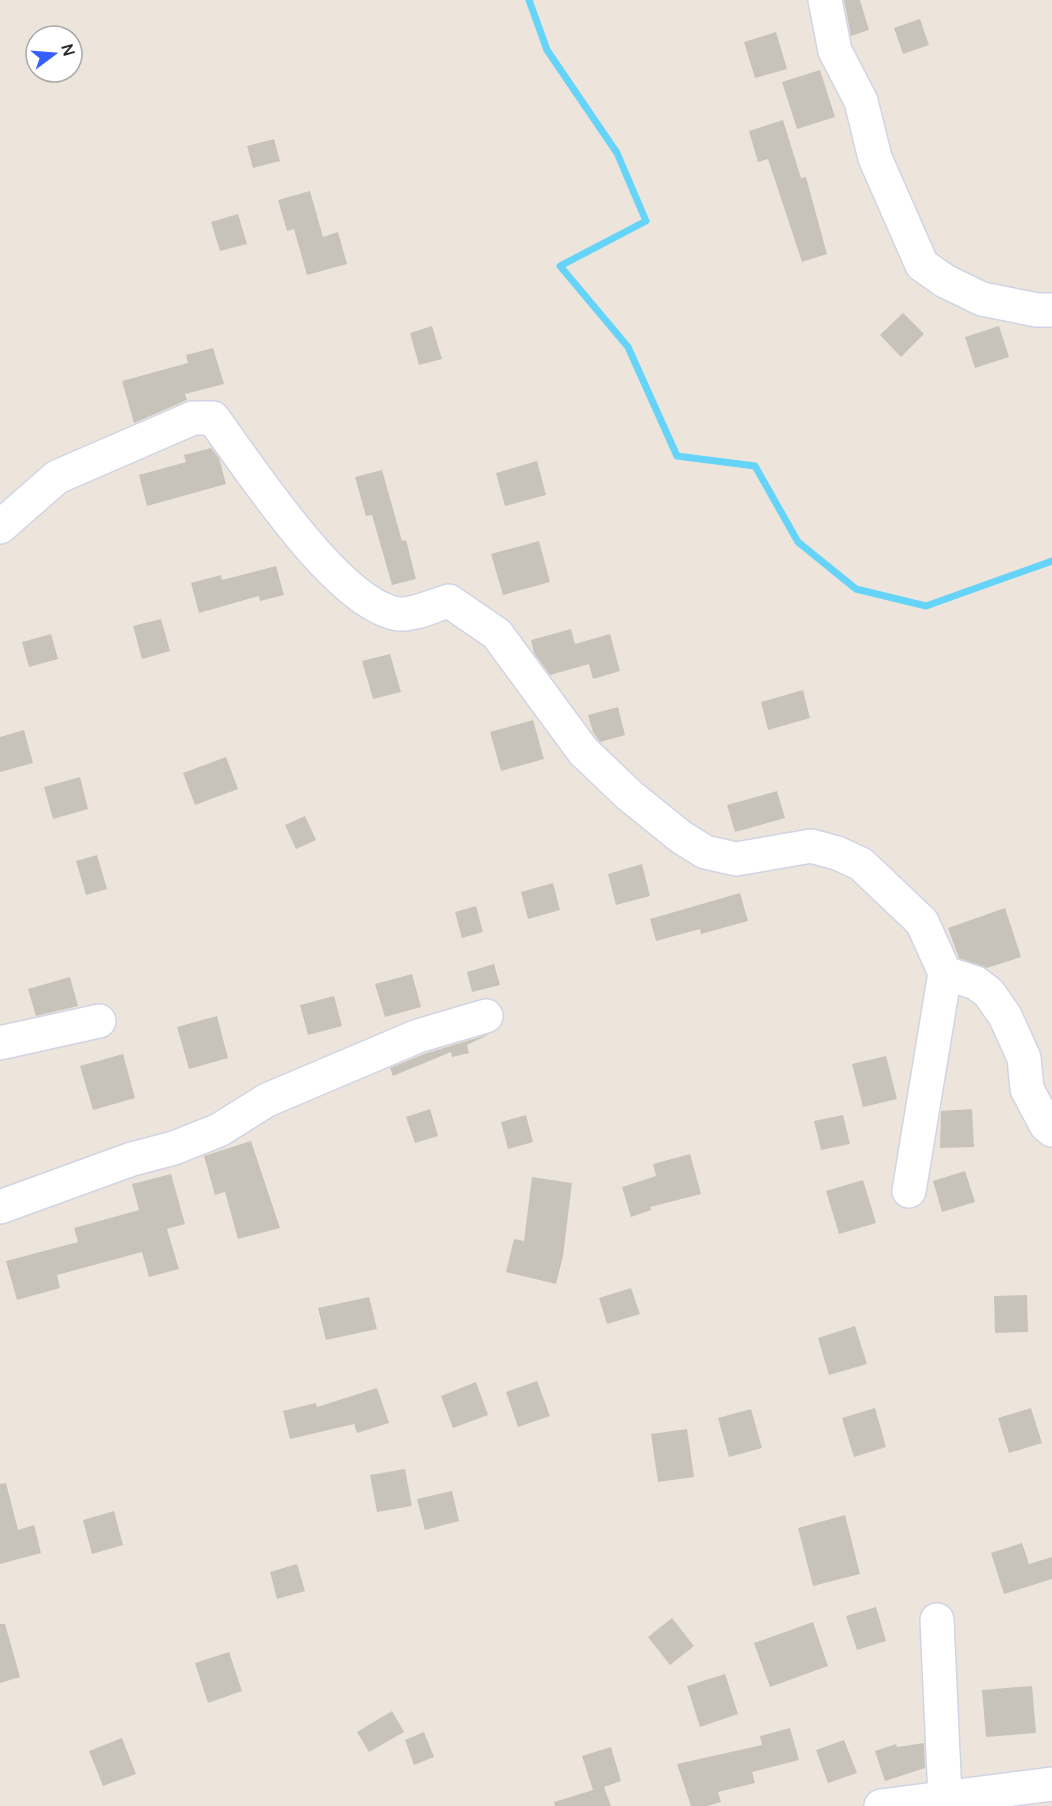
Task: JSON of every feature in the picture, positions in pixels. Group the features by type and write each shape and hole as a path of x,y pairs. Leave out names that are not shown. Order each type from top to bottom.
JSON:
{"street":[{"path":"825,0 835,51 861,101 875,158 922,265 945,281 982,299 1037,310 1052,310"},
{"path":"0,527 57,477 193,418 213,418 298,536 373,606 402,614 449,601 497,634 583,751 629,795 681,837 705,852 736,859 811,846 837,853 861,864 922,922 945,974 909,1191"},
{"path":"945,974 976,983 989,993 1005,1016 1024,1058 1027,1089 1046,1125 1052,1130"},
{"path":"0,1207 132,1159 192,1141 219,1130 267,1100 418,1036 486,1016"},
{"path":"0,1043 99,1021"},
{"path":"937,1620 945,1797"},
{"path":"881,1806 1052,1784"}],"building":[{"path":"844,0 860,0 869,30 851,36"},
{"path":"920,19 929,45 903,54 894,28"},
{"path":"776,32 787,69 755,78 744,42"},
{"path":"820,70 835,117 797,129 782,82"},
{"path":"783,120 801,178 806,177 827,254 802,262 768,159 758,162 749,131"},
{"path":"274,139 280,161 253,168 247,146"},
{"path":"310,191 323,237 338,232 347,264 307,275 294,229 287,231 278,200"},
{"path":"238,214 247,244 220,251 211,222"},
{"path":"903,313 924,334 901,357 880,335"},
{"path":"432,326 442,359 419,365 410,333"},
{"path":"999,326 1009,357 975,368 965,337"},
{"path":"213,348 224,384 185,394 187,400 134,423 122,381 188,363 186,355"},
{"path":"211,448 219,458 226,484 147,506 139,475 186,462 184,455"},
{"path":"537,461 546,495 505,506 496,473"},
{"path":"382,470 402,541 406,540 416,579 392,585 372,515 366,516 355,477"},
{"path":"539,541 550,582 503,595 491,554"},
{"path":"276,566 284,595 260,601 259,596 199,613 191,583 221,575 222,580"},
{"path":"161,619 170,651 142,659 133,626"},
{"path":"571,629 575,644 610,634 620,671 593,679 589,664 550,675 534,653 531,640"},
{"path":"51,634 58,659 29,667 22,642"},
{"path":"390,654 401,692 373,699 362,661"},
{"path":"803,690 810,718 768,730 761,702"},
{"path":"618,707 625,735 600,742 593,732 588,715"},
{"path":"533,720 544,759 501,771 490,732"},
{"path":"24,730 33,763 0,772 0,737"},
{"path":"226,757 238,789 195,805 183,773"},
{"path":"80,777 88,809 53,819 44,787"},
{"path":"777,791 785,818 735,832 727,805"},
{"path":"305,816 316,840 296,849 285,825"},
{"path":"97,855 107,889 86,895 76,861"},
{"path":"642,864 650,896 616,905 608,874"},
{"path":"553,883 560,910 528,919 521,892"},
{"path":"740,893 748,921 701,934 700,929 656,941 650,919"},
{"path":"476,906 483,932 462,938 455,912"},
{"path":"1005,908 1021,957 987,968 959,958 948,928"},
{"path":"494,964 500,985 472,992 467,972"},
{"path":"412,974 421,1007 385,1017 375,984"},
{"path":"70,977 78,1006 36,1016 28,989"},
{"path":"334,996 342,1026 308,1035 300,1005"},
{"path":"217,1016 228,1058 189,1069 177,1027"},
{"path":"490,1034 467,1045 469,1053 452,1057 451,1052 393,1076 390,1068 424,1054"},
{"path":"123,1054 135,1098 93,1110 80,1066"},
{"path":"886,1056 897,1099 863,1107 852,1064"},
{"path":"430,1109 438,1136 415,1143 406,1117"},
{"path":"972,1109 974,1147 940,1148 941,1111"},
{"path":"526,1115 533,1142 508,1149 501,1122"},
{"path":"843,1115 850,1144 821,1150 814,1121"},
{"path":"251,1141 280,1228 238,1239 225,1192 215,1195 204,1156"},
{"path":"690,1154 701,1194 650,1207 651,1210 631,1217 622,1187 656,1176 653,1164"},
{"path":"965,1171 975,1202 942,1212 933,1181"},
{"path":"171,1174 185,1224 167,1229 179,1269 149,1277 142,1252 57,1275 60,1288 17,1300 6,1261 78,1242 74,1228 139,1210 132,1184"},
{"path":"532,1177 572,1183 563,1256 556,1284 506,1272 514,1239 524,1241"},
{"path":"863,1180 876,1223 839,1234 826,1191"},
{"path":"631,1288 640,1314 607,1324 599,1298"},
{"path":"1027,1295 1028,1332 995,1333 994,1296"},
{"path":"369,1297 377,1329 326,1340 318,1308"},
{"path":"855,1326 867,1364 829,1375 818,1338"},
{"path":"537,1381 550,1416 518,1427 506,1392"},
{"path":"476,1382 488,1415 453,1428 441,1396"},
{"path":"377,1388 389,1423 357,1433 354,1424 290,1439 283,1411 316,1403 317,1407"},
{"path":"875,1408 886,1447 854,1457 842,1418"},
{"path":"1031,1408 1042,1443 1009,1453 998,1418"},
{"path":"751,1409 762,1448 729,1457 718,1418"},
{"path":"687,1429 694,1477 658,1482 651,1434"},
{"path":"405,1469 412,1506 377,1512 370,1475"},
{"path":"6,1483 18,1530 34,1525 41,1553 0,1564 0,1484"},
{"path":"452,1491 459,1521 425,1530 417,1499"},
{"path":"114,1511 123,1545 92,1554 83,1520"},
{"path":"845,1515 860,1574 813,1586 798,1528"},
{"path":"1022,1543 1029,1564 1052,1557 1052,1579 1004,1594 991,1553"},
{"path":"297,1564 305,1591 277,1599 270,1572"},
{"path":"876,1607 886,1641 857,1650 846,1616"},
{"path":"672,1618 694,1646 670,1665 648,1637"},
{"path":"813,1622 828,1666 770,1687 754,1643"},
{"path":"0,1624 5,1624 20,1677 0,1683"},
{"path":"229,1652 242,1691 208,1703 195,1663"},
{"path":"725,1674 738,1714 700,1727 687,1686"},
{"path":"1032,1686 1036,1733 986,1737 982,1690"},
{"path":"392,1711 404,1732 369,1752 357,1732"},
{"path":"790,1728 799,1760 752,1772 755,1783 718,1792 721,1802 707,1806 691,1806 677,1764 762,1745 760,1736"},
{"path":"424,1732 434,1757 414,1765 405,1740"},
{"path":"122,1738 136,1774 103,1786 89,1751"},
{"path":"844,1740 857,1773 828,1783 816,1750"},
{"path":"924,1743 925,1768 885,1781 875,1751 896,1744 897,1747"},
{"path":"611,1747 621,1781 604,1787 611,1806 555,1806 554,1802 593,1790 582,1756"}],"waterway":[{"path":"529,0 547,50 617,153 646,221 560,266 628,347 677,456 755,466 798,542 856,589 926,606 1052,561"}]}
